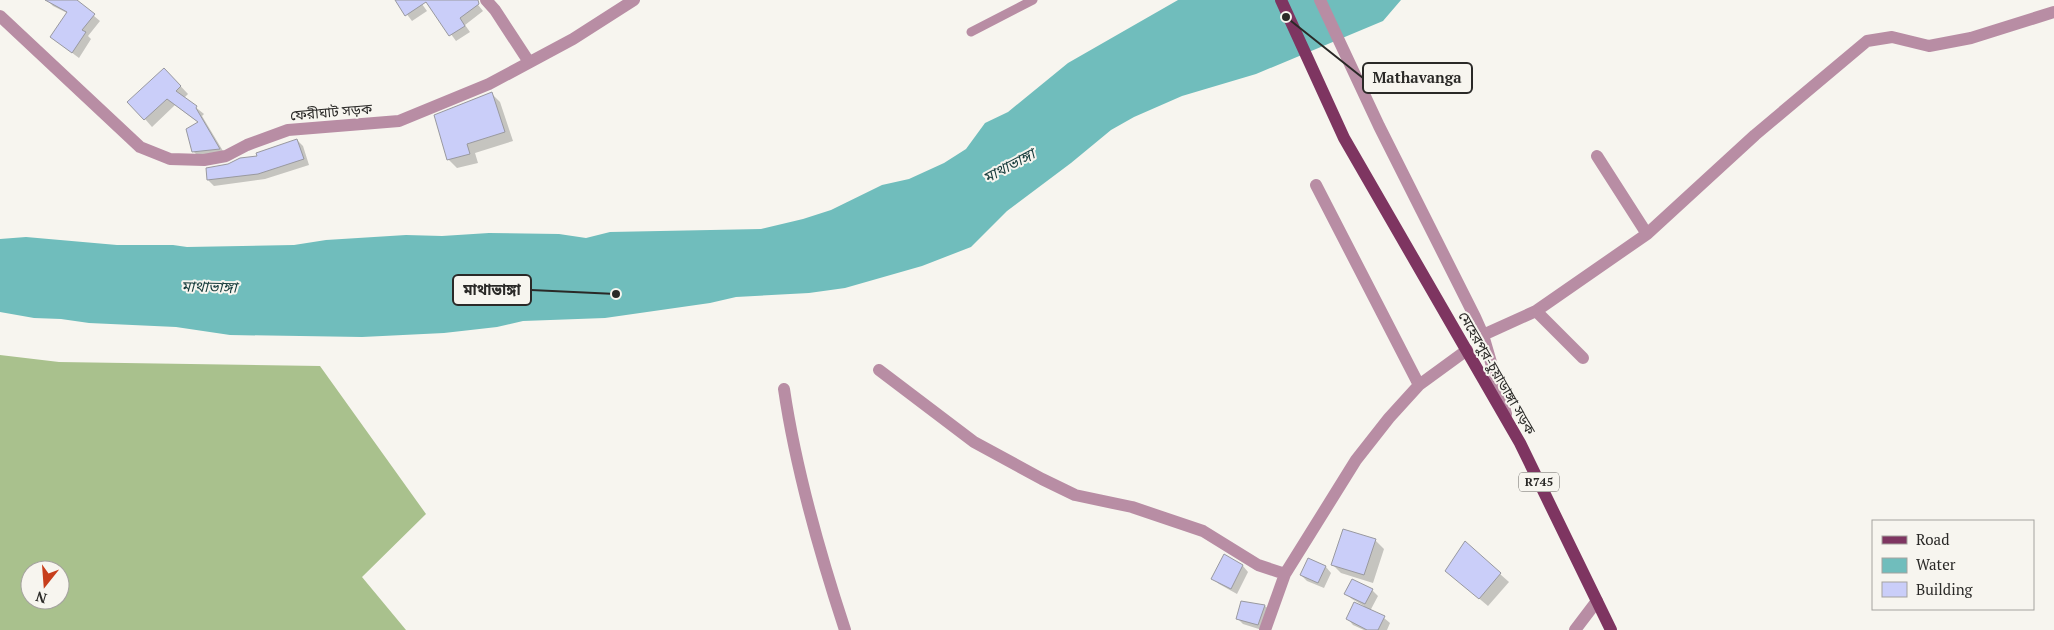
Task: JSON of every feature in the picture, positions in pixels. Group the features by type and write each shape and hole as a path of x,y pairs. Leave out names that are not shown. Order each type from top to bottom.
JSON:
{"main road":[{"name":"মেহেরপুর-চুয়াডাঙ্গা সড়ক","path":"1281,0 1344,138 1520,443 1611,630"}],"street":[{"path":"486,0 495,10 529,62"},
{"name":"ফেরীঘাট সড়ক","path":"0,16 140,147 170,159 204,160 226,156 248,144 288,130 399,121 489,84 573,39 634,0"},
{"path":"1320,0 1379,126 1482,335 1508,421"},
{"path":"1482,335 1536,311 1647,234 1755,135 1867,41 1892,37 1929,46 1972,38 2054,12"},
{"path":"1597,156 1647,234"},
{"path":"1316,185 1419,385"},
{"path":"1536,311 1583,358"},
{"path":"1265,630 1285,574 1356,460 1389,418 1419,385 1467,350"},
{"path":"879,370 974,442 1042,479 1075,495 1132,507 1203,531 1258,566 1285,574"},
{"path":"784,389 792,444 828,580 845,630"},
{"path":"1575,630 1597,601"}],"lane":[{"path":"971,32 1034,0"}],"green space":[{"path":"0,355 59,362 320,366 426,514 362,577 406,630 0,630"}],"water":[{"path":"1178,0 1401,0 1383,21 1256,74 1182,96 1134,117 1111,130 1007,211 971,247 922,266 845,288 809,293 736,297 710,303 605,318 523,321 497,327 444,333 362,337 230,335 176,327 89,323 34,318 0,312 0,239 26,237 117,245 173,245 187,247 294,245 326,240 406,235 442,236 489,233 559,234 586,238 610,232 761,229 803,219 831,210 882,185 909,179 944,163 966,149 985,123 1008,112 1068,63"}],"building":[{"path":"45,0 77,0 95,14 82,30 86,32 72,53 50,37 67,12"},
{"path":"395,0 478,0 479,4 460,18 465,26 449,36 426,2 405,16"},
{"path":"164,68 181,86 176,91 197,106 196,108 220,149 192,152 186,129 198,122 167,99 144,120 127,102"},
{"path":"492,92 505,132 467,144 470,154 447,160 434,115"},
{"path":"297,139 304,159 258,174 207,180 206,168 228,164 240,158 257,156 256,153"},
{"path":"1343,529 1376,539 1364,575 1331,565"},
{"path":"1465,541 1501,573 1479,599 1445,571"},
{"path":"1224,554 1243,565 1231,589 1211,579"},
{"path":"1308,558 1326,566 1318,583 1300,575"},
{"path":"1352,579 1373,589 1365,604 1344,594"},
{"path":"1241,601 1265,605 1258,625 1236,619"},
{"path":"1354,602 1385,616 1378,630 1367,630 1346,619"}],"place":[{"name":"Mathavanga","path":"1286,17"},
{"name":"মাথাভাঙ্গা","path":"616,294"}]}
